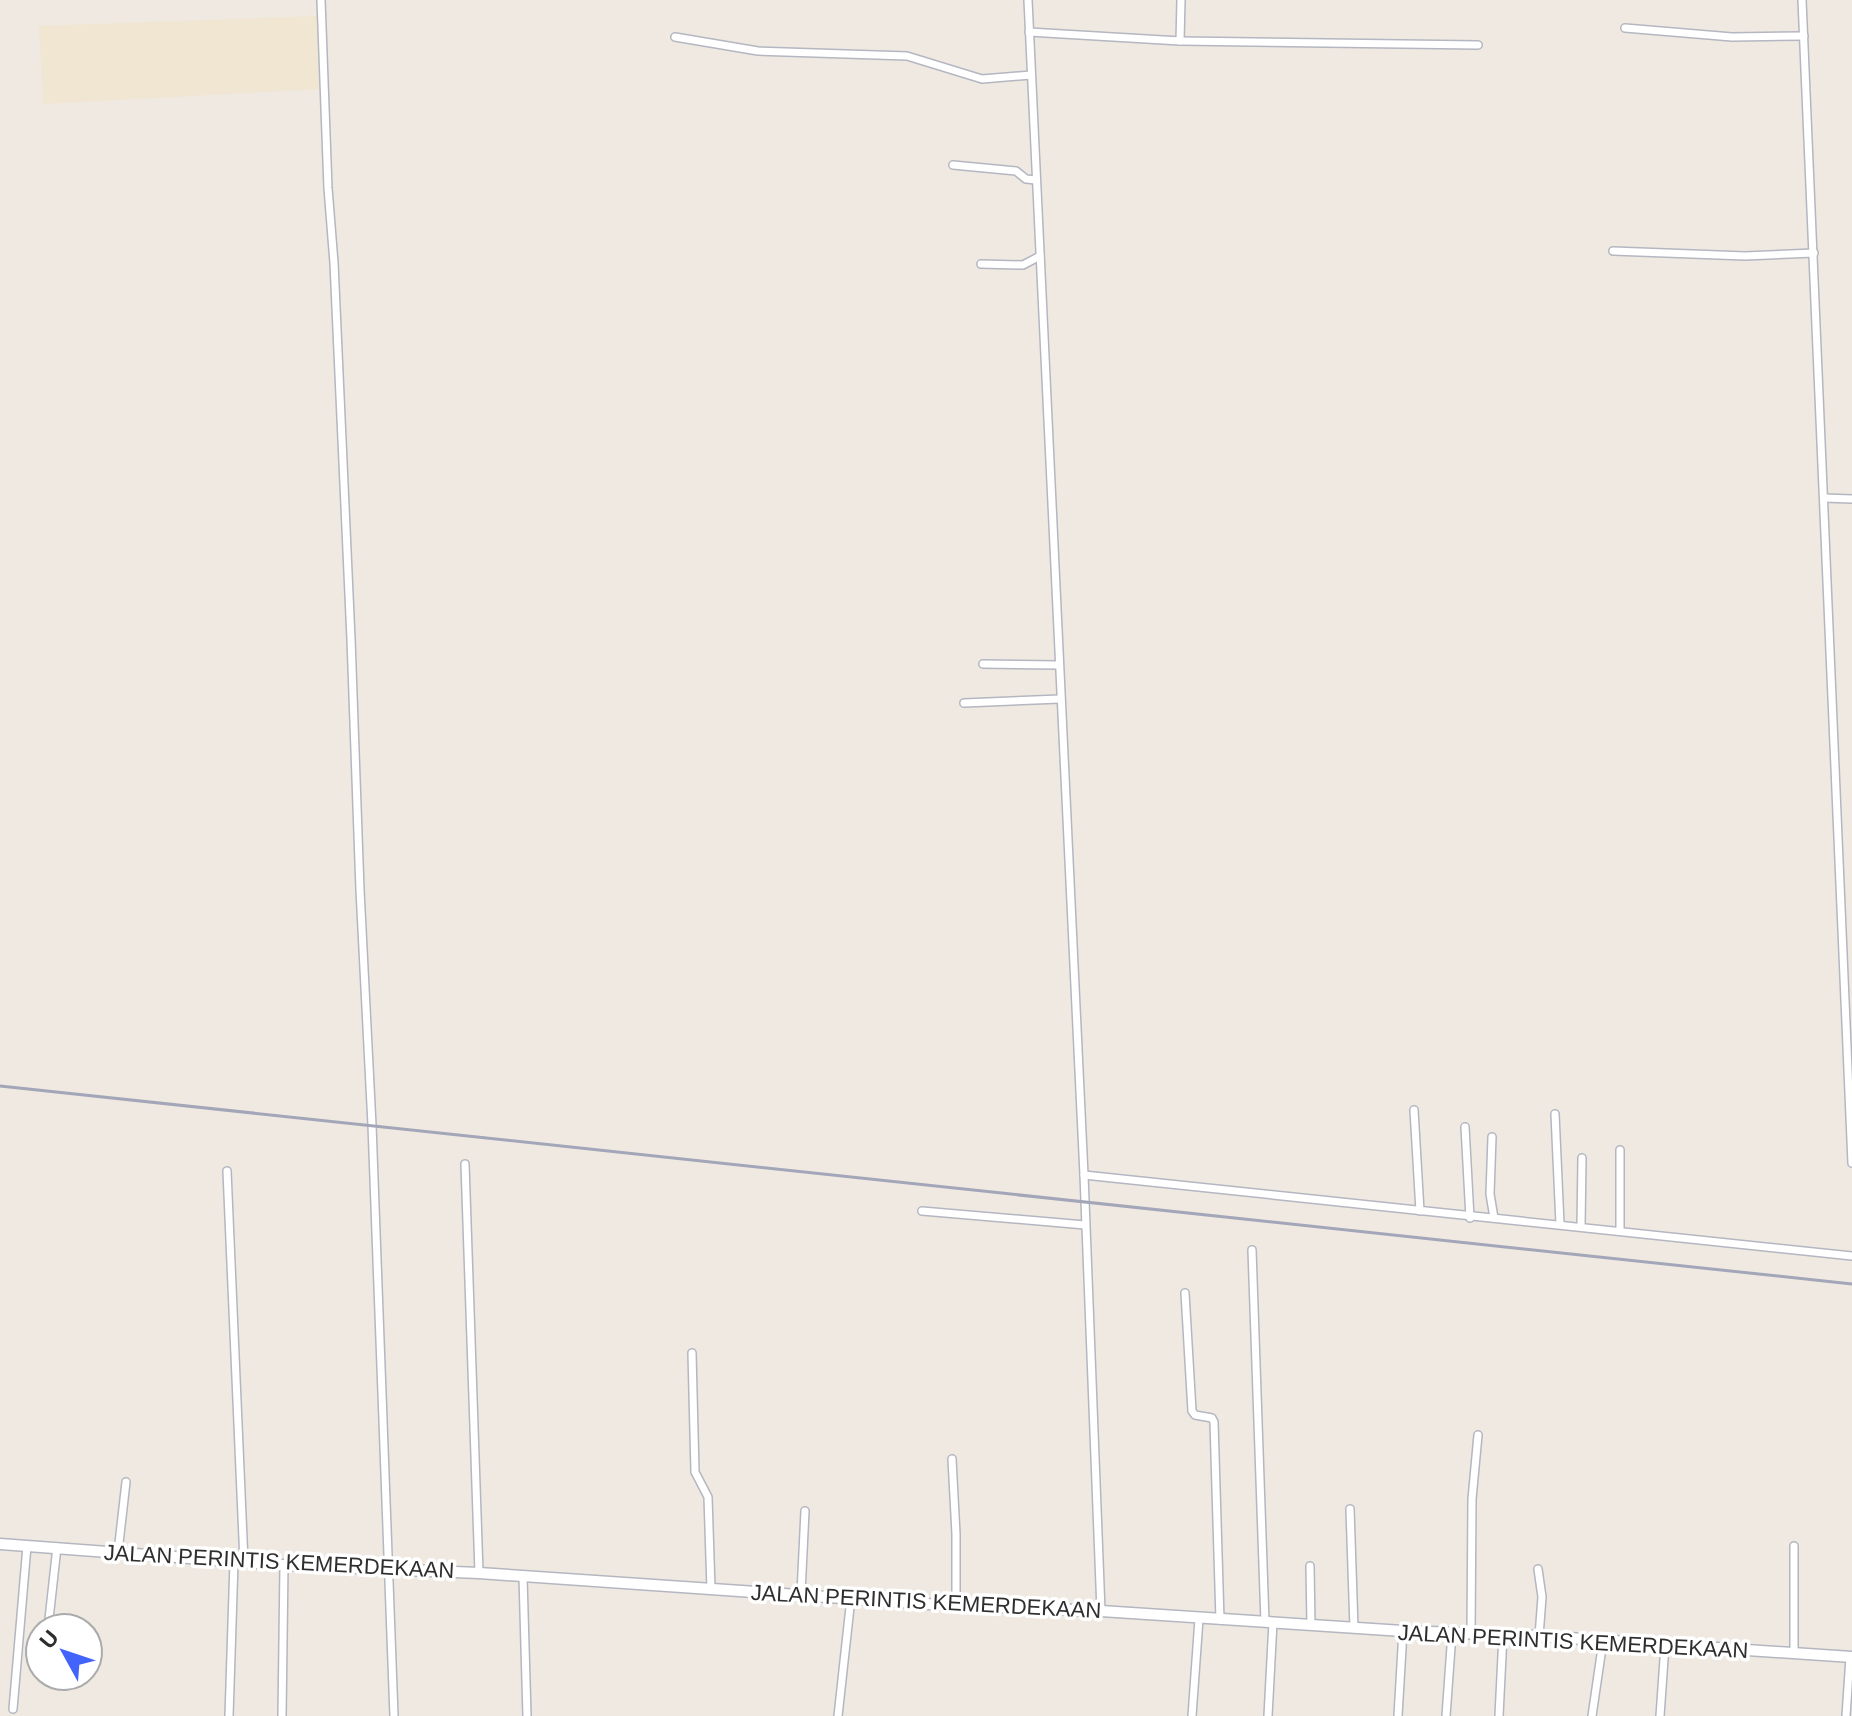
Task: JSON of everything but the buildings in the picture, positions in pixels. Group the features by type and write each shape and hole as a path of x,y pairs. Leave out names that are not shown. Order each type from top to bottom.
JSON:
{"street":[{"path":"321,0 372,1125 394,1716"},
{"path":"1028,0 1084,1175 1101,1611"},
{"path":"1180,41 1181,0"},
{"path":"1802,0 1852,1163"},
{"path":"1625,28 1732,37 1804,36"},
{"path":"1029,32 1180,41 1478,45"},
{"path":"675,37 758,51 907,56 982,79 1031,75"},
{"path":"953,165 1016,171 1026,179 1036,180"},
{"path":"1613,251 1745,256 1814,253"},
{"path":"981,264 1023,265 1040,256"},
{"path":"1824,498 1852,499"},
{"path":"983,664 1058,665"},
{"path":"964,703 1060,699"},
{"path":"1414,1110 1420,1211"},
{"path":"1555,1114 1560,1224"},
{"path":"1465,1127 1470,1218"},
{"path":"1492,1137 1490,1194 1494,1218"},
{"path":"1620,1150 1620,1230"},
{"path":"1581,1226 1582,1158"},
{"path":"465,1164 479,1573"},
{"path":"227,1171 239,1562 229,1716"},
{"path":"1084,1175 1852,1256"},
{"path":"922,1211 1085,1225"},
{"path":"1252,1250 1269,1622 1268,1716"},
{"path":"1185,1293 1192,1411 1214,1422 1220,1620"},
{"path":"692,1353 695,1472 708,1497 711,1589"},
{"path":"1471,1633 1472,1499 1478,1435"},
{"path":"952,1459 956,1605"},
{"path":"118,1552 126,1482"},
{"path":"1350,1509 1354,1628"},
{"path":"801,1593 805,1511"},
{"name":"JALAN PERINTIS KEMERDEKAAN","path":"0,1544 284,1565 479,1573 956,1605 1539,1636 1851,1657"},
{"path":"13,1709 27,1546"},
{"path":"1794,1546 1794,1654"},
{"path":"50,1612 57,1547"},
{"path":"282,1716 284,1565"},
{"path":"1310,1566 1311,1626"},
{"path":"1538,1569 1542,1597 1539,1636"},
{"path":"523,1577 527,1716"},
{"path":"838,1716 851,1598"},
{"path":"1192,1716 1199,1619"},
{"path":"1398,1716 1403,1631"},
{"path":"1446,1716 1452,1633"},
{"path":"1499,1716 1503,1635"},
{"path":"1592,1716 1603,1641"},
{"path":"1660,1716 1665,1645"},
{"path":"1846,1716 1851,1657"}],"shaded area":[{"path":"317,16 319,89 43,104 39,26"}],"railway":[{"path":"0,1086 1852,1284"}]}
